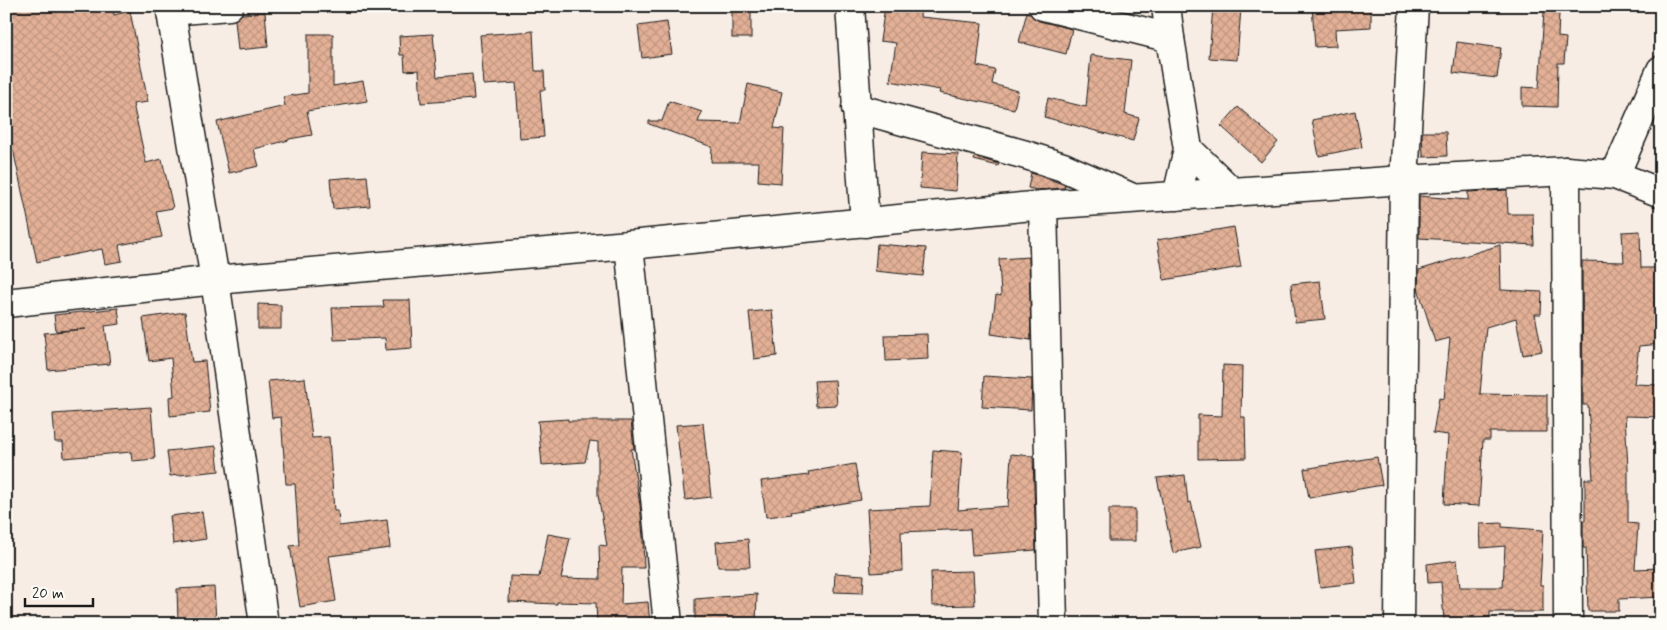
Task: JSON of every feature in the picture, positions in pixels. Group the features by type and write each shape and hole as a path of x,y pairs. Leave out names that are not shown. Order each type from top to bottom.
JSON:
{"street":[{"path":"228,6 170,9 215,280 264,624"},
{"path":"850,6 865,223"},
{"path":"1043,6 1170,38"},
{"path":"1166,6 1188,149 1178,196"},
{"path":"1399,624 1404,180 1414,6"},
{"path":"1615,175 1661,70"},
{"path":"856,108 1045,161 1063,167 1134,199"},
{"path":"1188,149 1232,192"},
{"path":"1566,171 1568,624"},
{"path":"6,303 215,280 629,245 1043,205 1404,180 1566,171 1615,175 1661,193"},
{"path":"1043,205 1053,624"},
{"path":"629,245 668,624"}],"building":[{"path":"6,6 112,6 114,15 130,11 148,102 133,104 146,163 162,159 173,208 156,211 162,237 119,245 122,261 105,264 102,249 37,262 6,116"},
{"path":"885,6 921,6 920,17 982,23 977,66 995,70 992,84 1018,91 1014,109 939,93 940,90 890,81 896,43 880,41"},
{"path":"1213,6 1241,8 1237,60 1209,58"},
{"path":"1312,6 1371,6 1371,27 1335,29 1336,46 1315,47"},
{"path":"732,11 751,11 751,38 732,38"},
{"path":"265,12 268,47 238,50 235,20 242,14"},
{"path":"1027,12 1039,21 1072,29 1066,54 1019,42"},
{"path":"1544,12 1559,13 1558,37 1566,38 1564,63 1558,63 1557,107 1522,106 1522,87 1539,88"},
{"path":"667,22 672,54 642,58 638,26"},
{"path":"533,31 535,71 544,71 545,90 540,90 544,137 520,139 516,83 484,85 480,35"},
{"path":"308,34 333,34 333,86 363,81 367,101 307,111 312,135 289,139 254,149 259,166 229,173 217,122 285,106 283,97 308,93"},
{"path":"433,34 437,77 472,74 474,99 421,103 419,70 405,71 404,55 400,55 399,36"},
{"path":"1457,42 1501,48 1497,78 1453,73"},
{"path":"1091,55 1131,60 1125,114 1139,118 1133,141 1044,117 1048,98 1086,107"},
{"path":"748,84 782,92 774,128 784,129 781,183 758,181 759,162 711,162 712,147 649,124 649,121 662,121 669,101 702,112 698,122 740,123"},
{"path":"1238,107 1278,142 1261,162 1221,126"},
{"path":"1355,111 1362,147 1319,156 1312,120"},
{"path":"1422,132 1446,132 1447,156 1423,157"},
{"path":"922,152 958,154 956,191 920,188"},
{"path":"975,157 999,164 998,166 974,160"},
{"path":"1031,173 1065,185 1064,188 1038,190 1028,188"},
{"path":"367,176 370,206 333,209 330,179"},
{"path":"1507,190 1508,214 1533,214 1534,245 1419,238 1419,196 1468,200 1468,192"},
{"path":"1234,227 1241,267 1164,280 1157,240"},
{"path":"1640,231 1641,268 1656,268 1654,314 1661,313 1661,344 1639,346 1634,384 1661,385 1661,417 1625,416 1628,468 1628,523 1638,524 1635,569 1661,568 1661,597 1619,599 1619,611 1588,611 1583,521 1585,521 1585,479 1593,479 1588,405 1583,405 1582,261 1624,262 1622,232"},
{"path":"877,244 926,248 923,276 875,271"},
{"path":"1500,245 1501,290 1542,292 1541,314 1535,314 1542,351 1523,355 1516,318 1486,327 1480,394 1547,395 1547,432 1490,432 1490,440 1483,440 1479,506 1444,504 1448,435 1433,433 1439,398 1444,399 1450,338 1435,342 1418,288 1419,270"},
{"path":"1029,257 1031,340 991,334 996,295 1001,296 999,259"},
{"path":"1320,281 1325,319 1295,322 1291,284"},
{"path":"383,300 410,300 412,348 386,350 385,338 334,340 332,308 384,307"},
{"path":"258,304 281,305 281,329 258,329"},
{"path":"118,308 120,324 105,326 110,364 48,370 44,333 86,329 56,331 54,315"},
{"path":"772,310 777,356 754,359 749,312"},
{"path":"185,312 192,362 205,361 210,412 170,416 169,397 174,396 171,358 149,361 143,318"},
{"path":"927,334 928,359 886,361 885,335"},
{"path":"1223,365 1242,366 1241,417 1245,417 1246,458 1198,459 1198,415 1222,416"},
{"path":"984,376 1032,379 1031,410 982,407"},
{"path":"305,378 312,438 329,437 334,511 338,511 339,526 387,520 390,548 329,556 336,601 300,607 290,546 299,545 295,484 286,484 281,417 272,418 268,381"},
{"path":"835,380 837,405 816,406 814,381"},
{"path":"151,407 155,459 132,461 131,452 64,458 63,442 55,442 53,414"},
{"path":"568,419 568,421 631,421 634,449 631,449 640,505 644,568 622,568 621,604 648,602 650,624 597,624 596,603 509,602 510,576 539,577 548,534 570,538 561,578 600,579 599,545 607,546 598,495 598,442 590,441 585,462 542,465 538,421"},
{"path":"703,423 711,497 685,500 676,425"},
{"path":"216,446 219,471 170,476 167,451"},
{"path":"933,450 962,452 958,510 1008,506 1011,454 1033,456 1036,550 972,555 970,529 901,532 902,571 871,573 867,509 930,506"},
{"path":"1377,457 1382,485 1309,498 1304,469"},
{"path":"855,464 861,500 791,512 792,514 766,517 761,481 809,475 808,472"},
{"path":"1185,475 1188,503 1191,502 1201,547 1173,553 1157,478"},
{"path":"1109,509 1135,509 1135,541 1109,541"},
{"path":"202,512 206,539 173,544 170,516"},
{"path":"1502,523 1502,527 1543,530 1540,585 1543,585 1543,612 1490,612 1490,617 1444,621 1441,582 1428,583 1427,564 1457,560 1460,587 1503,587 1505,546 1481,548 1480,524"},
{"path":"748,539 750,567 718,567 716,542"},
{"path":"1352,547 1356,583 1320,587 1315,551"},
{"path":"973,571 975,605 932,606 931,572"},
{"path":"835,573 864,575 863,593 834,592"},
{"path":"214,587 216,621 178,622 177,589"},
{"path":"757,594 756,624 695,624 695,599"}]}
